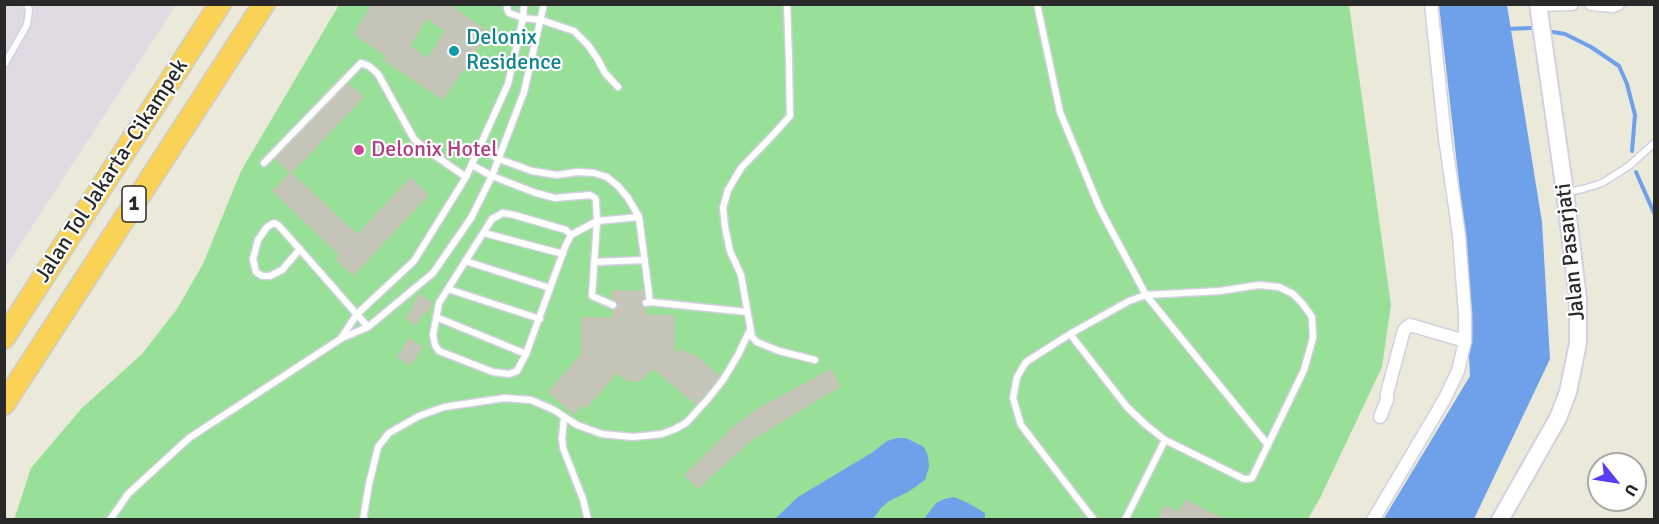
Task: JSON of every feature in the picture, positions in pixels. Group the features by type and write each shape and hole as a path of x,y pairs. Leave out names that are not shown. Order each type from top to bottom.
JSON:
{"highway":[{"name":"Jalan Tol Jakarta–Cikampek","path":"4,338 220,4"},
{"name":"Jalan Tol Jakarta–Cikampek","path":"4,404 264,4"}],"main road":[{"name":"Jalan Pasarjati","path":"1500,519 1558,418 1568,392 1578,344 1578,299 1538,5"}],"street":[{"path":"1373,519 1444,400 1458,371 1465,340 1466,315 1459,235 1445,138 1431,4"},
{"path":"1538,5 1572,4"},
{"path":"1591,4 1606,6 1618,4"},
{"path":"1380,417 1387,400 1404,330 1407,327 1410,325 1465,340"}],"lane":[{"path":"4,65 27,26 29,10 27,4"},
{"path":"507,4 509,13 574,31 588,45 618,87"},
{"path":"342,338 357,314 414,261 466,177 508,84 524,4"},
{"path":"110,519 128,494 189,438 342,338 368,327 433,273 471,218 492,176 524,92 544,4"},
{"path":"787,4 790,116 741,168 728,190 723,208 724,227 730,251 741,275 752,337 757,342 779,351 815,360"},
{"path":"1037,4 1060,112 1100,209 1146,295 1268,445"},
{"path":"264,163 361,63 369,66 378,74 414,140 466,177"},
{"path":"1565,192 1602,183 1629,166 1653,144"},
{"path":"479,149 532,171 557,175 577,172 594,173 608,177 628,198 639,217 648,302 747,312"},
{"path":"472,165 492,176 536,193 555,198 590,195 595,198 597,221 592,296 613,304"},
{"path":"571,235 566,230 503,213 492,219 439,303 433,335 435,345 440,351 493,372 509,374 516,371 526,354 571,235 597,221 639,217"},
{"path":"300,249 282,270 270,276 262,276 256,272 253,259 258,240 269,225 274,223 300,249 368,327"},
{"path":"483,233 563,254"},
{"path":"594,262 645,260"},
{"path":"465,261 550,288"},
{"path":"1070,334 1127,407 1146,425 1165,440 1244,479 1252,478 1304,370 1313,338 1312,317 1293,294 1279,287 1259,285 1220,291 1146,295 1129,301 1070,334 1026,362 1017,377 1013,398 1021,425 1094,519"},
{"path":"448,289 540,319"},
{"path":"436,317 526,354"},
{"path":"363,519 378,447 389,433 419,416 444,407 505,398 531,400 554,410 577,425 602,434 646,436 662,434 686,423 693,416 723,380 750,330"},
{"path":"564,417 562,448 583,499 588,519"},
{"path":"1125,519 1165,440"}],"shaded area":[{"path":"5,5 176,5 5,268"}],"green space":[{"path":"339,5 1349,5 1391,305 1382,367 1308,519 14,520 31,468 82,408 142,354 177,309 203,264 241,171"}],"water":[{"path":"1439,5 1507,5 1542,222 1550,359 1474,519 1383,520 1470,376 1461,200"},
{"path":"906,438 924,447 929,467 925,480 889,501 873,519 775,519 798,497 873,452 887,441"},
{"path":"954,497 985,513 985,519 924,519 936,503"}],"building":[{"name":"Delonix Residence","path":"373,4 448,4 488,32 443,99 384,60 387,56 354,34","holes":["427,18 446,31 428,59 409,46"]},
{"path":"348,84 363,97 291,173 276,159"},
{"path":"291,173 357,235 411,178 428,195 353,275 336,259 340,255 273,191"},
{"path":"613,291 643,291 644,298 641,304 645,308 645,315 674,316 674,353 683,350 691,356 693,354 719,376 696,404 653,368 639,381 625,379 617,372 586,408 582,404 574,414 549,392 582,354 582,318 613,318 613,310 617,309 618,305 613,299"},
{"path":"419,295 432,303 415,325 406,318"},
{"path":"409,339 422,347 410,365 398,357"},
{"path":"831,370 840,386 752,439 698,488 685,475 737,424 760,408"},
{"path":"1185,500 1223,519 1158,519 1165,506 1179,512"}],"waterway":[{"path":"1506,29 1531,28"},
{"path":"1553,32 1565,34 1591,47 1619,66 1627,84 1635,115 1632,151"},
{"path":"1636,172 1654,213"}],"place":[{"name":"Delonix Residence","path":"454,51"},
{"name":"Delonix Hotel","path":"359,150"}]}
